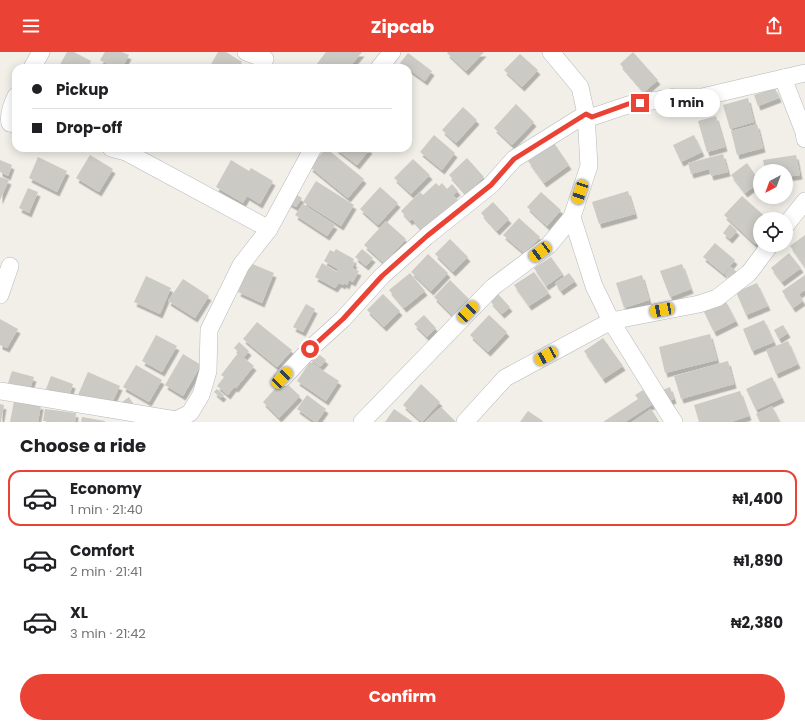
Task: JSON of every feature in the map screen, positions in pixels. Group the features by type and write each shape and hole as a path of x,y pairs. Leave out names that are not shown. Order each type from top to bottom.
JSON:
{"street":[{"path":"34,64 41,52"},
{"path":"246,52 264,59"},
{"path":"382,64 392,52"},
{"path":"362,422 493,286 549,245 572,217 589,166 586,114 580,87 550,52"},
{"path":"586,114 592,117 628,104 676,97 702,97 805,73"},
{"path":"783,78 804,132 805,139"},
{"path":"12,106 9,119 10,123 12,123"},
{"path":"282,378 310,349 343,319 382,276 427,236 491,185 514,159 586,114"},
{"path":"126,152 269,229"},
{"path":"0,391 176,420 190,413 201,395 208,371 209,330 241,265 269,229 310,152"},
{"path":"793,216 805,201"},
{"path":"572,217 594,286 612,321 674,422"},
{"path":"465,422 505,378 612,321 699,304 717,298 749,273 765,252"},
{"path":"0,295 10,266"}],"building":[{"path":"67,52 74,52 91,61 89,64 60,64"},
{"path":"105,52 122,52 129,55 124,64 108,64 100,60"},
{"path":"218,52 226,52 242,62 241,64 211,64"},
{"path":"326,52 362,52 352,64 317,64"},
{"path":"484,52 466,71 447,53"},
{"path":"633,52 658,80 644,92 620,64"},
{"path":"408,53 432,71 425,81 412,72 412,64 400,63"},
{"path":"520,54 538,70 522,87 504,70"},
{"path":"775,88 779,98 758,106 754,95"},
{"path":"748,98 754,122 730,129 723,105"},
{"path":"516,104 534,122 512,145 494,128"},
{"path":"463,107 477,120 456,143 442,130"},
{"path":"716,116 725,147 707,152 698,121"},
{"path":"757,124 763,148 737,155 731,131"},
{"path":"434,135 455,153 442,170 420,152"},
{"path":"694,135 702,152 681,162 673,145"},
{"path":"554,143 569,165 544,183 528,161"},
{"path":"323,152 331,152 364,179 348,198 310,167"},
{"path":"340,152 368,152 357,165"},
{"path":"723,154 728,172 711,176 709,169 691,174 688,163"},
{"path":"90,155 113,169 99,192 76,178"},
{"path":"796,155 800,175 793,176 793,164 764,164 763,160"},
{"path":"38,157 67,171 57,192 29,178"},
{"path":"467,158 484,177 466,194 449,175"},
{"path":"413,159 430,175 411,194 394,178"},
{"path":"0,160 12,165 8,176 0,172"},
{"path":"231,160 249,171 251,168 273,181 260,204 247,196 243,203 216,187"},
{"path":"747,163 753,172 753,187 745,193 731,175"},
{"path":"0,177 9,180 0,200"},
{"path":"316,181 354,205 341,226 303,202"},
{"path":"436,183 439,186 442,183 447,189 452,184 458,191 453,195 459,201 423,231 412,219 410,221 401,211 420,192 423,195"},
{"path":"380,187 398,203 378,225 360,209"},
{"path":"28,188 38,192 29,213 19,208"},
{"path":"628,191 635,214 599,224 592,202"},
{"path":"292,192 302,198 296,207 286,201"},
{"path":"541,192 561,210 547,226 527,207"},
{"path":"742,196 760,212 753,212 753,242 724,215"},
{"path":"493,202 509,219 497,231 481,213"},
{"path":"303,204 335,225 327,236 295,215"},
{"path":"519,218 540,237 525,254 503,235"},
{"path":"386,221 406,239 384,263 364,245"},
{"path":"730,224 737,231 730,239 723,233"},
{"path":"805,235 805,267 793,250 793,244"},
{"path":"450,239 468,257 453,272 435,254"},
{"path":"715,243 735,260 724,274 703,257"},
{"path":"336,249 354,259 353,262 355,263 352,268 359,271 353,282 349,280 347,285 344,283 343,285 339,283 335,288 315,277 322,263 337,272 338,269 324,261 330,250 334,252"},
{"path":"362,249 373,258 366,266 355,257"},
{"path":"789,253 801,268 782,282 771,268"},
{"path":"428,254 448,273 431,291 411,272"},
{"path":"551,257 563,274 546,286 534,268"},
{"path":"250,263 274,273 262,303 238,292"},
{"path":"682,264 691,289 670,297 660,271"},
{"path":"731,267 737,272 731,280 725,275"},
{"path":"534,272 549,293 529,306 514,285"},
{"path":"410,273 425,291 404,308 389,290"},
{"path":"569,273 575,281 561,291 555,283"},
{"path":"642,275 649,300 624,308 616,283"},
{"path":"805,275 805,290 799,294 803,301 793,308 782,291"},
{"path":"146,276 171,288 160,314 134,302"},
{"path":"183,279 209,296 195,318 168,301"},
{"path":"450,280 469,299 453,316 434,297"},
{"path":"757,283 768,306 746,315 736,292"},
{"path":"383,294 400,311 384,327 367,310"},
{"path":"498,294 510,307 502,314 490,301"},
{"path":"725,300 736,321 714,332 704,312"},
{"path":"306,304 315,309 303,332 293,327"},
{"path":"424,315 436,328 427,337 414,324"},
{"path":"489,315 507,332 488,352 470,335"},
{"path":"0,319 18,329 7,348 0,345"},
{"path":"764,320 774,342 752,351 743,329"},
{"path":"257,322 292,350 277,367 243,339"},
{"path":"783,325 788,333 779,339 774,330"},
{"path":"710,334 717,360 665,373 659,347"},
{"path":"156,335 177,346 162,372 142,361"},
{"path":"603,338 623,366 603,379 584,351"},
{"path":"788,341 798,364 776,374 766,350"},
{"path":"239,342 249,351 244,357 234,348"},
{"path":"315,351 326,360 320,367 309,359"},
{"path":"238,353 254,366 236,388 234,387 228,395 217,386 224,377 221,375"},
{"path":"183,354 201,365 183,396 165,385"},
{"path":"728,361 734,384 681,399 674,376"},
{"path":"310,362 339,381 326,401 297,381"},
{"path":"136,365 162,380 149,402 123,387"},
{"path":"12,371 34,377 30,389 8,383"},
{"path":"88,372 120,386 109,409 78,395"},
{"path":"51,376 73,384 69,397 46,389"},
{"path":"772,377 782,398 756,410 746,389"},
{"path":"283,380 300,396 279,418 263,402"},
{"path":"421,384 440,402 422,422 403,405"},
{"path":"670,387 674,399 665,403 660,391"},
{"path":"217,389 224,395 221,398 214,392"},
{"path":"643,390 653,404 625,422 603,422 638,399 635,395"},
{"path":"740,391 749,416 731,422 699,422 694,405"},
{"path":"307,395 326,409 317,422 297,409"},
{"path":"129,397 134,405 128,410 122,402"},
{"path":"14,401 41,405 38,422 10,422"},
{"path":"0,404 4,405 1,422 0,422"},
{"path":"772,406 780,422 760,422 756,414"},
{"path":"441,407 456,422 425,422"},
{"path":"45,409 76,413 75,422 43,421"},
{"path":"394,409 413,422 385,422"},
{"path":"651,409 658,420 656,422 632,422"},
{"path":"528,411 543,421 520,422"},
{"path":"82,417 105,421 105,422 81,422"}],"route":[{"path":"310,349 343,319 382,276 427,236 491,185 514,159 586,114 592,117 628,104 640,103"}]}
